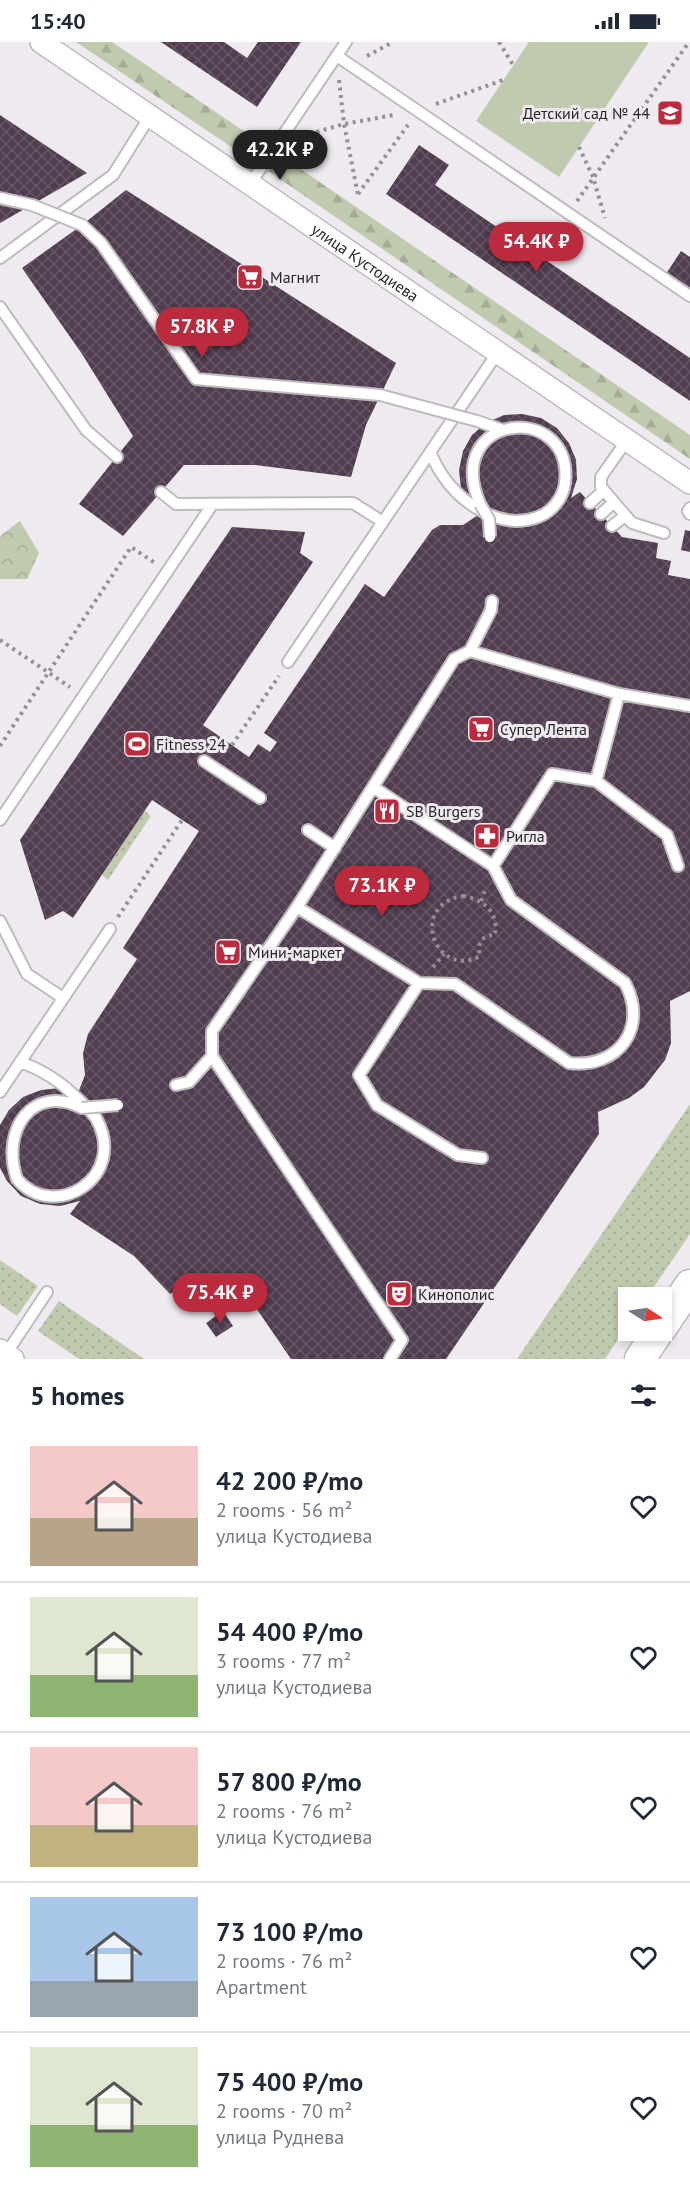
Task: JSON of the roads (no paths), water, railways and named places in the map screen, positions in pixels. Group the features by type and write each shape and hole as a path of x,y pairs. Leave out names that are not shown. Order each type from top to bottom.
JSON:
{"main road":[{"path":"672,1311 690,1285"},
{"path":"640,1359 652,1341"}],"street":[{"name":"улица Кустодиева","path":"40,42 690,483"}],"lane":[{"path":"250,184 346,42"},
{"path":"337,56 690,296"},
{"path":"0,258 113,175 150,116"},
{"path":"0,198 32,205 82,225 101,243 196,379 380,395 496,426 502,430"},
{"path":"0,306 86,430 117,457"},
{"path":"288,663 498,352"},
{"path":"430,453 441,473 459,494 483,509 496,518 521,521 539,517 559,500 564,489 565,477 559,451 550,439 531,428 502,430 494,433 481,446 472,473 476,493 483,509 489,519 490,537"},
{"path":"627,440 601,477 601,487 632,524 644,534 664,533"},
{"path":"590,503 604,490"},
{"path":"161,492 176,504 353,503 383,522"},
{"path":"601,514 614,502"},
{"path":"0,820 212,505"},
{"path":"690,508 688,511 690,514"},
{"path":"612,526 625,516"},
{"path":"390,1359 402,1340 212,1056 212,1032 297,907 454,658 470,651 491,610 492,601"},
{"path":"470,651 619,694 690,706"},
{"path":"596,781 619,694"},
{"path":"204,761 260,798"},
{"path":"493,866 552,774 596,781 667,835 678,866"},
{"path":"297,907 419,983 455,984 569,1063 595,1063 618,1051 626,1040 632,1029 633,1004 625,983 511,900 493,866 373,787"},
{"path":"308,830 335,848"},
{"path":"0,921 27,974 63,998"},
{"path":"0,1092 110,929"},
{"path":"419,983 359,1075 377,1105 458,1155 482,1158"},
{"path":"176,1085 189,1082 212,1056"},
{"path":"20,1062 38,1068 64,1084 94,1116 104,1143 100,1169 86,1185 77,1191 55,1196 33,1191 16,1178 3,1159 5,1133 19,1113 38,1102 49,1100 67,1102 82,1108 118,1105"},
{"path":"6,1355 47,1292"}],"place":[{"name":"Детский сад № 44","path":"670,113"},
{"name":"Магнит","path":"250,277"},
{"name":"Супер Лента","path":"481,729"},
{"name":"Fitness 24","path":"137,744"},
{"name":"SB Burgers","path":"387,811"},
{"name":"Ригла","path":"487,836"},
{"name":"Мини-маркет","path":"228,952"},
{"name":"Кинополис","path":"399,1294"}]}
